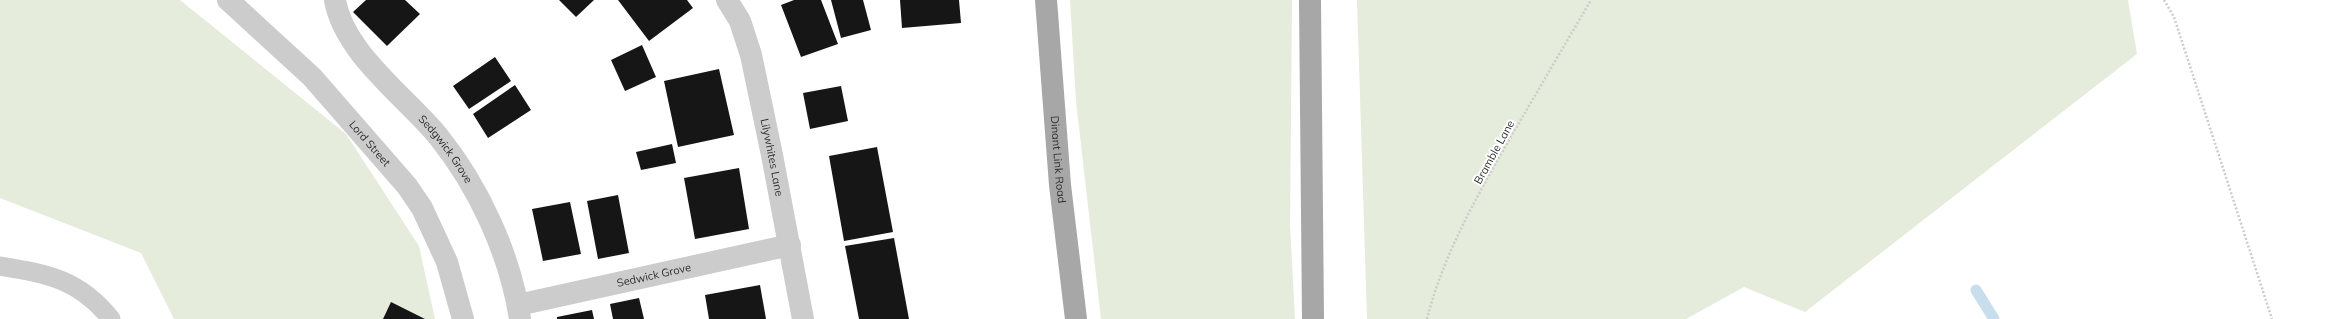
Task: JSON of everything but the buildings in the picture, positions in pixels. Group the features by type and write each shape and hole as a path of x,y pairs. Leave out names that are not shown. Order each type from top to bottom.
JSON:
{"main road":[{"name":"Dinant Link Road","path":"1046,0 1060,185 1076,319"},
{"path":"1310,0 1313,319"}],"street":[{"name":"Lord Street","path":"228,0 312,77 407,186 422,208 447,262 463,319"},
{"name":"Sedgwick Grove","path":"335,0 338,16 366,61 438,136 472,186 497,238 519,312"},
{"name":"Lilywhites Lane","path":"728,0 740,21 751,55 790,245 803,319"},
{"name":"Sedwick Grove","path":"519,312 790,245"}],"lane":[{"path":"0,266 56,276 84,293 111,319"}],"path":[{"name":"Bramble Lane","path":"1427,319 1436,285 1450,248 1498,159 1591,0"},
{"path":"2164,0 2174,17 2272,319"}],"green space":[{"path":"0,0 180,0 346,134 419,246 435,319 174,319 141,253 0,198"},
{"path":"1070,0 1292,0 1290,225 1295,319 1101,319 1076,101"},
{"path":"1357,0 2128,0 2137,54 1805,312 1744,287 1686,319 1367,319"}],"waterway":[{"path":"1976,290 1994,319"}]}
